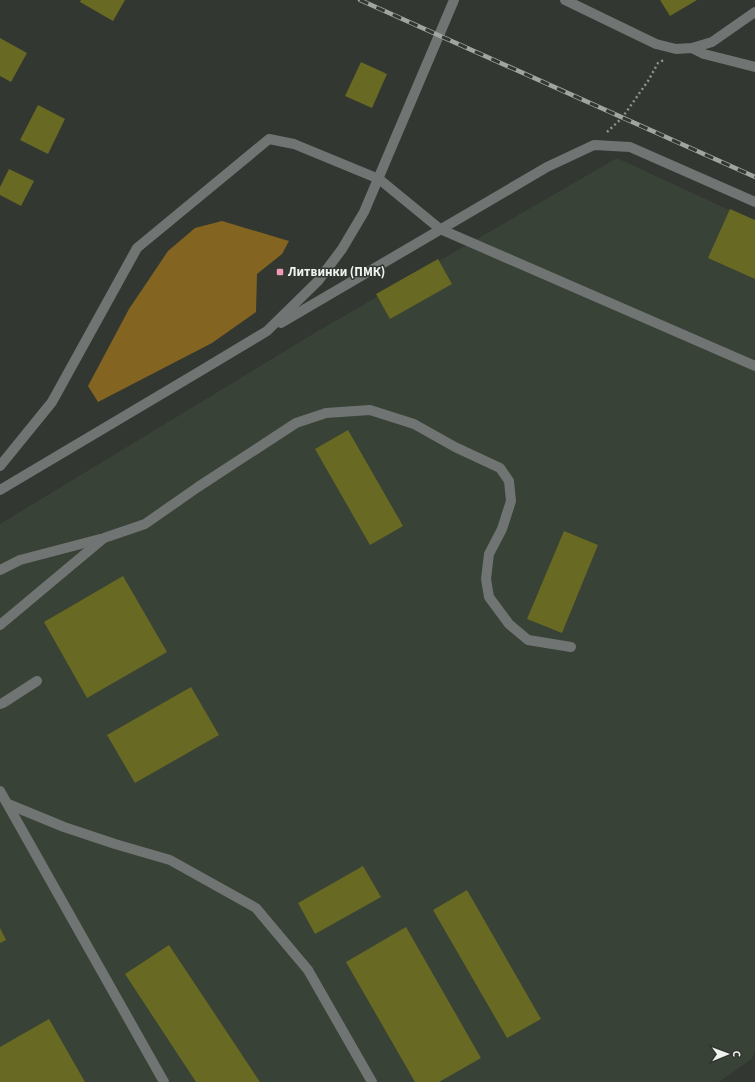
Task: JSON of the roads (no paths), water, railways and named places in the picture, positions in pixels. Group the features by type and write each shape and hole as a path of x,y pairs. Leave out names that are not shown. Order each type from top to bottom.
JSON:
{"street":[{"path":"267,331 318,281 329,267 364,212 454,0"},
{"path":"565,0 656,44 688,49 755,67"},
{"path":"688,49 715,41 755,12"},
{"path":"0,466 52,402 137,248 269,139 294,144 379,179 440,229 755,366"},
{"path":"0,490 440,229 547,167 594,145 630,147 755,202"},
{"path":"0,570 20,560 104,538 145,524 198,487 296,423 326,413 370,410 414,424 455,447 500,468 509,481 512,501 502,529 489,554 486,579 489,597 509,624 528,640 571,647"},
{"path":"0,625 104,538"},
{"path":"0,704 37,680"},
{"path":"0,791 164,1082"},
{"path":"8,804 64,827 170,860 256,908 308,970 372,1082"}],"railway":[{"path":"360,0 755,177"}],"place":[{"name":"Литвинки (ПМК)","path":"280,272"}]}
